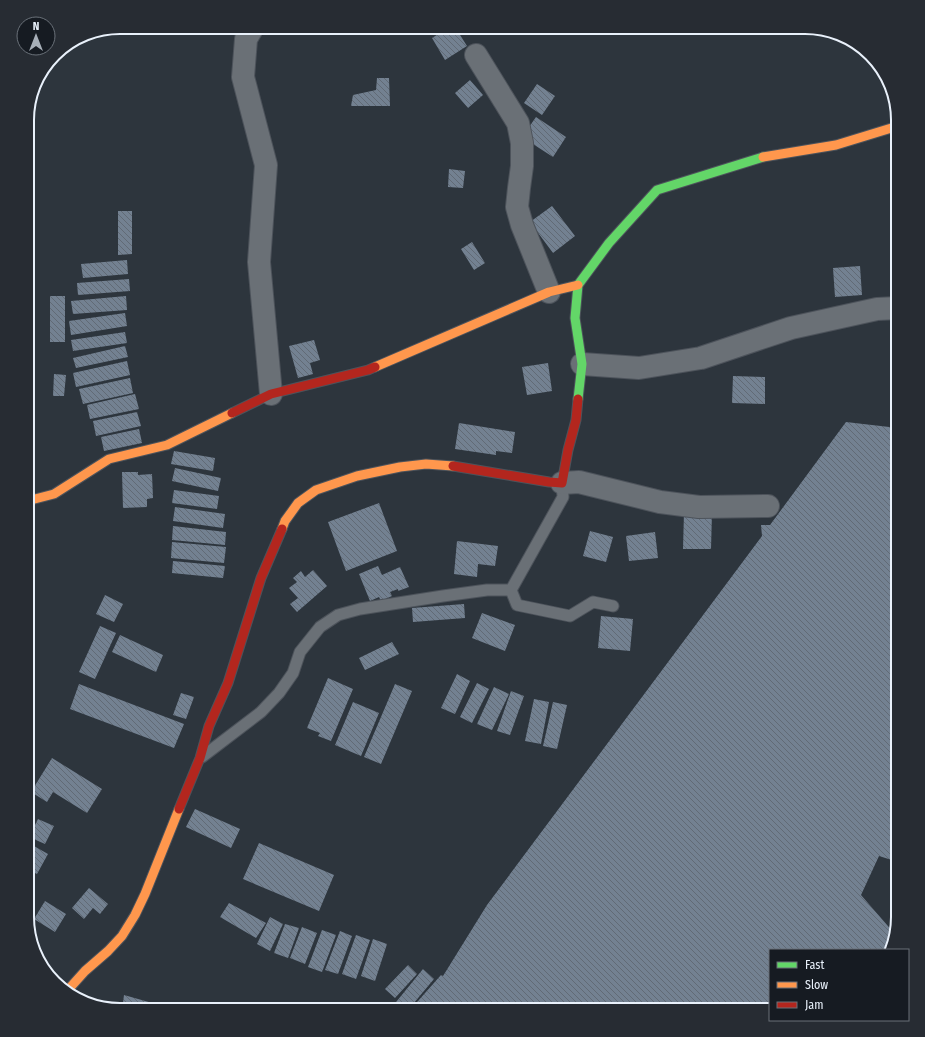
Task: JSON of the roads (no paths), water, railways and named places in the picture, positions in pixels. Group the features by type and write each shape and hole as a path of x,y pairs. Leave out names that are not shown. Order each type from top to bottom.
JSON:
{"street":[{"path":"249,34 246,39 243,77 266,165 259,262 271,394"},
{"path":"476,55 518,123 522,143 522,166 517,207 522,225 549,292"},
{"path":"562,482 576,420 582,364 576,318 578,285 608,243 657,190 763,158 836,145 891,128"},
{"path":"34,499 54,494 109,459 167,445 271,394 368,370 549,292 578,285"},
{"path":"582,364 639,368 701,358 791,328 877,309 891,308"},
{"path":"70,987 85,971 108,952 122,936 145,894 200,758 209,726 228,683 261,578 285,521 298,503 316,490 357,476 400,467 426,464 455,466 549,482 579,482 660,502 699,507 768,506"}],"lane":[{"path":"511,590 563,497 562,482"},
{"path":"200,758 261,712 270,703 293,673 300,652 320,627 338,615 360,609 443,596 487,590 511,590"},
{"path":"511,590 517,605 570,616 594,602 613,606"}]}
